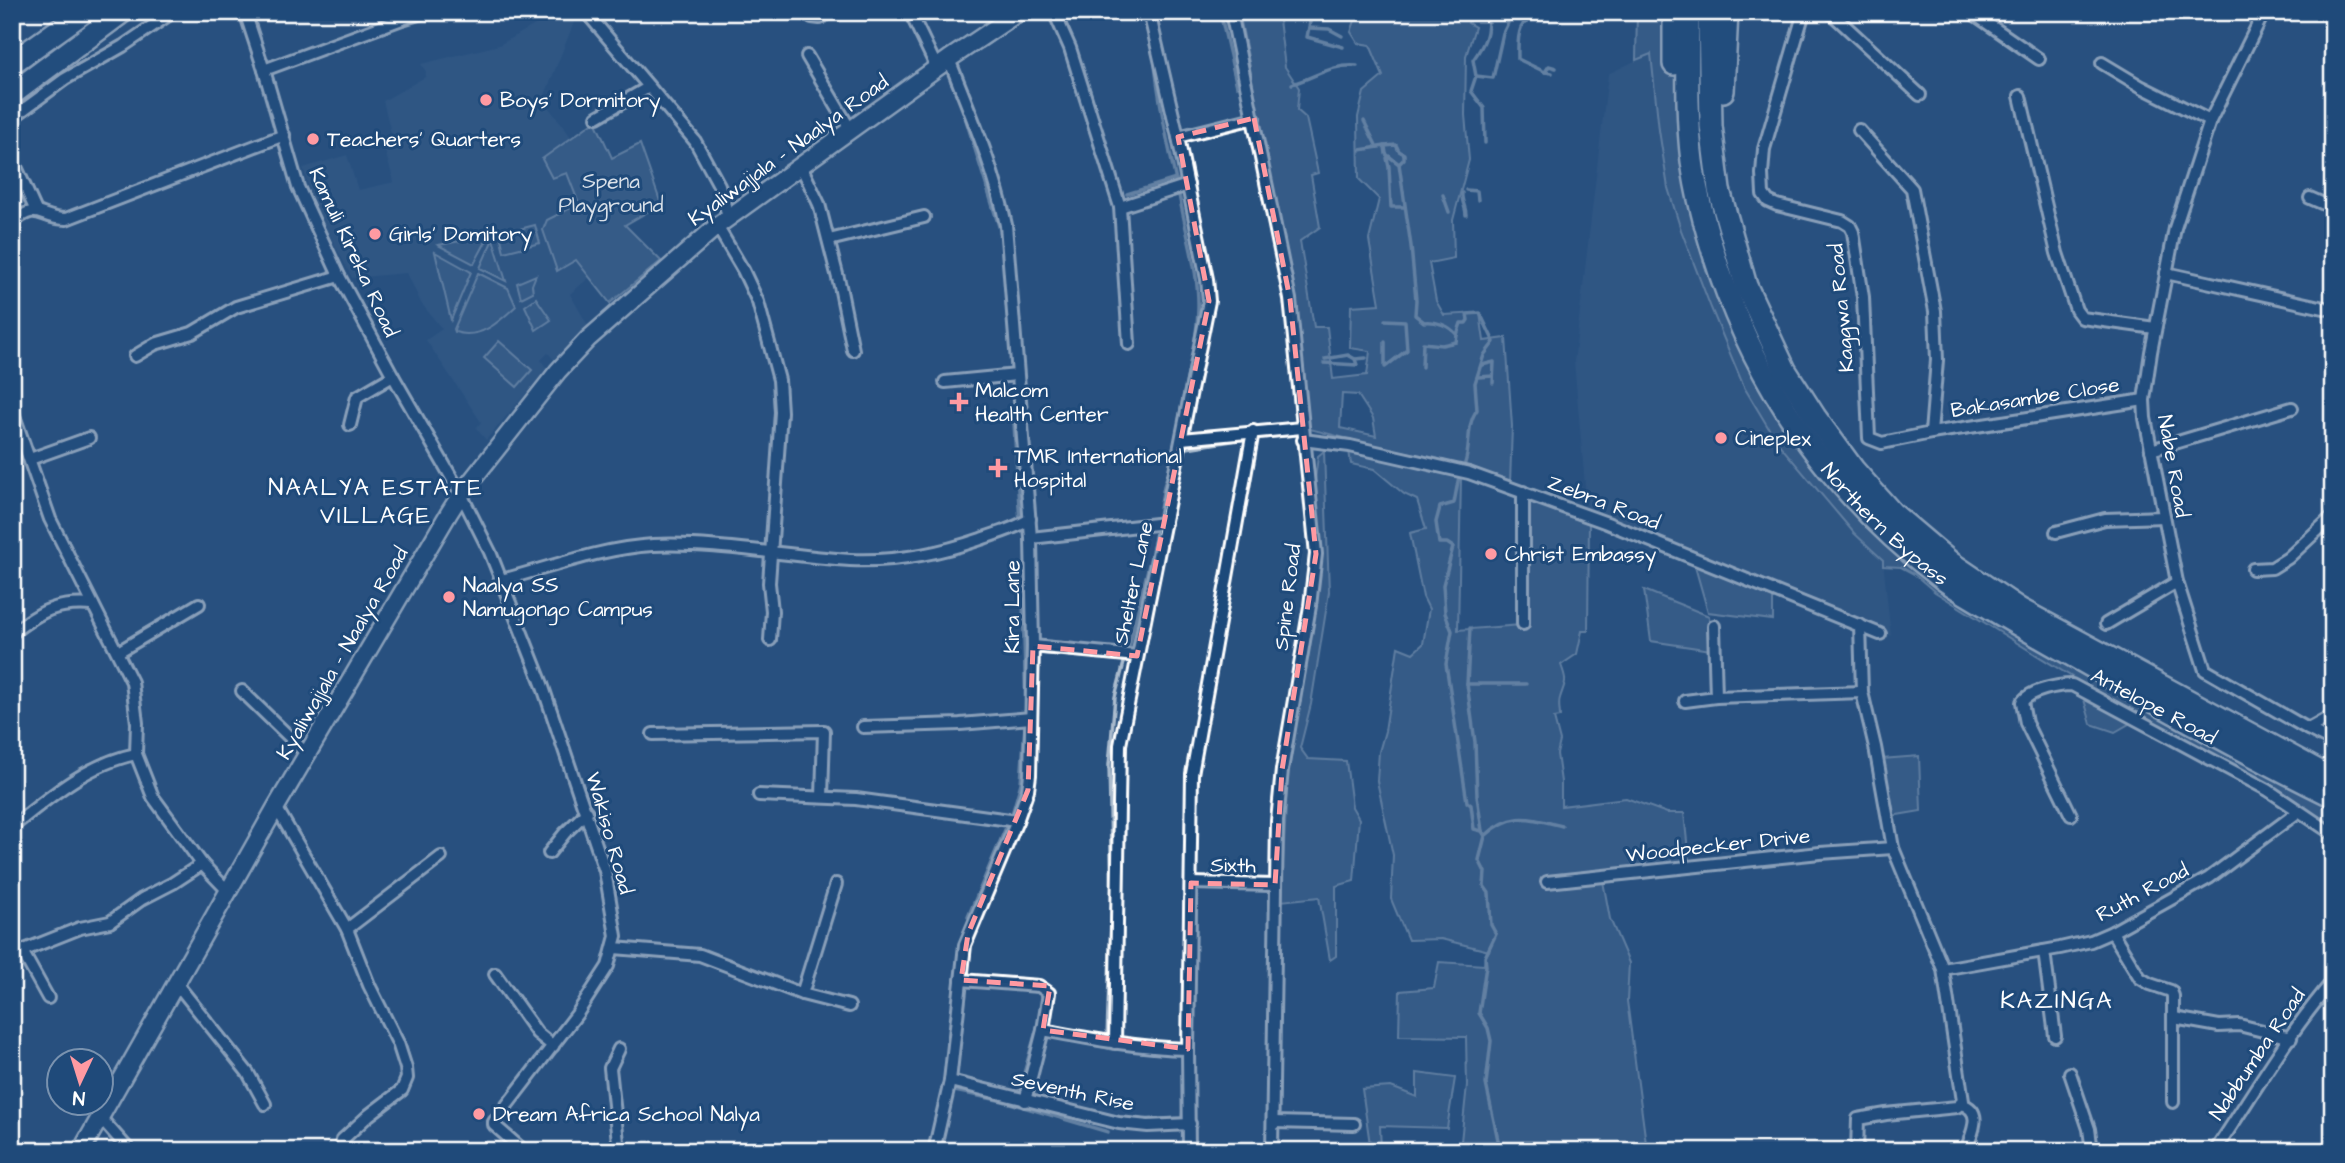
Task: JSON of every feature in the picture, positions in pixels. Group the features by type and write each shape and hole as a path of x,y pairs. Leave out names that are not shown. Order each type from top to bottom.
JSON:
{"highway":[{"path":"12,63 84,12"},
{"path":"12,94 122,12"},
{"path":"1674,12 1675,97 1678,110 1700,127 1723,94 1727,12"},
{"name":"Northern Bypass","path":"1688,12 1700,127 1746,286 1785,370 1853,469 1892,513 1951,563 2019,609 2333,779"},
{"name":"Northern Bypass","path":"1709,12 1700,127 1692,161 1700,203 1726,289 1745,337 1810,448 1879,526 1945,580 2131,689 2333,796"}],"main road":[{"name":"Kyaliwajjala - Naalya Road","path":"116,1087 276,807 461,494 558,371 607,323 722,221 1019,12"},
{"name":"Kyaliwajjala - Naalya Road","path":"80,1151 98,1118"}],"street":[{"path":"12,118 65,79 123,46 173,12"},
{"name":"Kamuli Kireka Road","path":"245,12 298,187 339,276 461,494"},
{"path":"264,71 425,12"},
{"path":"586,12 695,141 719,185 722,221 758,302 779,380 781,412 769,583 772,611 770,640"},
{"path":"809,12 812,17 820,18 829,12"},
{"name":"Kira Lane","path":"910,12 943,63 999,192 1006,225 1031,538 1032,646 1027,719 1030,775 1027,790 1012,821 965,945 950,1081 934,1151"},
{"path":"1054,12 1070,48 1120,207 1129,344"},
{"name":"Shelter Lane","path":"1115,1044 1120,745 1130,655 1165,523 1209,301 1207,279 1182,186 1178,137 1149,12"},
{"name":"Spine Road","path":"1231,12 1290,299 1316,554 1310,606 1282,770 1277,821 1272,1151"},
{"name":"Kaggwa Road","path":"1804,12 1764,149 1763,194 1768,201 1777,205 1842,221 1850,226 1853,232 1863,296 1870,438 1882,443 1931,433"},
{"path":"1830,12 1920,95"},
{"path":"1971,12 2039,59"},
{"name":"Nabe Road","path":"2264,12 2210,121 2175,228 2144,400 2177,582 2205,670 2333,742"},
{"path":"807,56 850,129"},
{"path":"2102,63 2210,121"},
{"path":"597,117 649,87"},
{"path":"2020,96 2061,266 2076,310 2082,318 2155,328"},
{"path":"1178,137 1254,118"},
{"path":"1859,130 1912,189 1935,312 1937,360 1931,433"},
{"path":"12,223 26,211 66,219 284,135"},
{"path":"12,158 36,211"},
{"path":"800,164 819,204 853,350"},
{"path":"1120,207 1182,186"},
{"path":"2310,198 2333,208"},
{"path":"829,240 924,217"},
{"path":"2166,273 2333,310"},
{"path":"135,356 155,344 192,333 236,307 339,276"},
{"path":"945,382 1017,375"},
{"path":"350,425 357,397 393,376"},
{"name":"Bakasambe Close","path":"1931,433 2144,400"},
{"path":"2151,450 2292,408"},
{"path":"12,410 50,519 132,682 137,723 136,754 153,797 202,864 229,891"},
{"path":"1182,439 1252,436 1302,428"},
{"path":"1189,1151 1192,774 1252,436"},
{"path":"30,459 89,438"},
{"path":"12,445 23,440"},
{"name":"Zebra Road","path":"1303,440 1350,446 1469,473 1880,634"},
{"path":"1523,492 1523,624"},
{"name":"Wakiso Road","path":"461,494 502,580 587,812 605,871 615,922 614,948 608,966 577,1014 494,1122 494,1125 524,1151"},
{"path":"2253,569 2272,568 2288,558 2333,516"},
{"path":"2056,531 2105,519 2164,517"},
{"path":"502,580 632,547 679,545 850,560 918,556 972,542 1020,526 1030,519"},
{"path":"1031,538 1165,523"},
{"path":"2106,624 2177,582"},
{"path":"12,633 40,612 56,606 69,603 93,605"},
{"path":"118,652 199,604"},
{"path":"1857,1151 1858,1119 1957,1107 1961,1104 1963,1094 1942,969 1893,848 1862,692 1860,625"},
{"path":"1714,626 1716,698"},
{"path":"1032,646 1130,655"},
{"name":"Antelope Road","path":"2071,815 2026,723 2022,702 2025,697 2063,685 2079,687 2226,766 2268,790 2298,812"},
{"path":"242,691 307,754"},
{"path":"1685,701 1862,692"},
{"path":"2308,729 2333,715"},
{"path":"863,727 1027,719"},
{"path":"653,734 824,731 822,797"},
{"path":"12,827 69,783 116,758 136,754"},
{"path":"759,795 856,799 1012,821"},
{"path":"276,807 347,929 369,985 398,1043 407,1078 402,1090 342,1140"},
{"path":"549,853 565,832 587,812"},
{"path":"2298,812 2333,834"},
{"name":"Ruth Road","path":"1942,969 2091,941 2112,932 2208,878 2298,812"},
{"name":"Woodpecker Drive","path":"1547,882 1820,853 1893,848"},
{"path":"347,929 441,857"},
{"path":"48,998 17,953 80,928 110,922 142,899 202,864"},
{"path":"802,994 836,884"},
{"name":"Sixth","path":"1191,884 1275,886"},
{"path":"2112,932 2140,978 2171,991 2173,996 2173,1102"},
{"path":"614,948 700,955 802,994 849,1006"},
{"path":"2044,951 2055,1036"},
{"path":"495,974 537,1033 553,1046"},
{"path":"961,980 1044,988 1049,993 1043,1030 1025,1101"},
{"name":"Nabbumba Road","path":"2215,1151 2333,981"},
{"path":"176,983 248,1073 265,1104"},
{"path":"2174,1018 2218,1026 2239,1025 2291,1038"},
{"path":"1043,1030 1115,1044 1188,1049"},
{"path":"619,1049 610,1068 619,1151"},
{"path":"2070,1073 2089,1129 2092,1151"},
{"name":"Seventh Rise","path":"950,1081 1119,1123 1158,1126 1190,1124"},
{"path":"1961,1104 1968,1106 1975,1113 1976,1121 1966,1151"},
{"path":"101,1118 130,1151"},
{"path":"1273,1122 1354,1124"}],"highlighted area":[{"path":"1254,118 1290,299 1316,554 1282,770 1275,885 1191,883 1188,1049 1043,1030 1050,986 961,980 968,934 1028,790 1033,646 1137,656 1209,301 1178,137"}],"shaded area":[{"path":"558,12 573,12 577,15 543,100 572,138 595,121 612,158 640,144 661,204 625,225 661,261 610,303 590,277 570,294 590,329 555,361 548,353 541,360 547,369 486,440 476,428 481,422 426,340 442,329 421,303 407,273 352,278 312,201 303,168 347,155 358,190 394,182 382,141 392,137 383,101 425,77 426,72 421,64 499,45"},
{"path":"1651,53 1668,188 1711,308 1744,387 1777,442 1854,533 1883,560 1891,636 1587,508 1574,362 1608,74"}],"green space":[{"path":"1239,12 1278,12 1285,67 1299,88 1297,110 1306,118 1318,173 1311,175 1320,227 1300,241 1314,327 1327,327 1333,379 1367,375 1370,351 1350,348 1351,306 1380,304 1369,240 1379,199 1359,179 1358,117 1364,92 1383,76 1370,45 1358,43 1351,32 1358,12 1473,12 1468,23 1475,27 1466,56 1465,115 1469,160 1453,220 1454,258 1429,263 1436,301 1444,315 1480,313 1484,341 1506,338 1512,426 1510,483 1436,458 1306,428 1255,115 1250,67","holes":["1342,394 1358,395 1373,418 1376,436 1340,428"]},
{"path":"1637,12 1678,12 1688,191 1794,440 1824,480 1892,551 1935,586 2333,805 2333,825 2300,809 2245,771 2187,744 2070,680 2072,677 1935,592 1914,574 1901,567 1883,566 1883,560 1854,533 1777,442 1744,387 1711,308 1668,188 1651,54 1636,60"},
{"name":"Spena Playground","path":"595,121 612,158 640,144 661,204 625,225 661,261 610,303 576,260 557,271 543,230 547,220 579,204 567,173 552,178 542,159"},
{"path":"535,225 540,243 504,252 500,234"},
{"path":"489,236 474,264 438,245"},
{"path":"493,239 506,281 480,268"},
{"path":"435,252 471,272 451,320"},
{"path":"478,273 508,288 516,306 481,332 455,332 454,329"},
{"path":"536,275 532,285 533,292 521,298 517,283"},
{"path":"536,298 551,320 536,330 525,306"},
{"path":"499,341 532,370 517,387 484,358"},
{"path":"1324,451 1329,592 1311,704 1300,748 1308,759 1346,761 1352,807 1359,819 1354,881 1336,886 1336,956 1330,960 1319,897 1281,901 1289,750 1305,672 1321,568 1315,480 1318,456"},
{"path":"1349,451 1461,477 1458,630 1521,625 1525,501 1589,518 1588,631 1582,631 1577,654 1561,665 1565,682 1559,700 1560,717 1554,718 1560,741 1557,754 1561,806 1626,798 1667,813 1684,813 1690,870 1603,881 1610,919 1629,963 1627,1001 1647,1151 1460,1151 1467,1085 1466,1037 1399,1036 1400,991 1434,988 1439,962 1484,965 1489,951 1441,939 1408,940 1391,899 1393,855 1377,781 1379,752 1385,731 1398,647 1413,653 1423,644 1429,609 1423,597 1410,533 1426,529 1417,500 1404,494 1374,469 1351,464"},
{"path":"1694,563 1773,596 1773,620 1708,612"},
{"path":"1644,590 1709,616 1711,650 1651,641"},
{"path":"2083,696 2134,721 2115,732 2091,724"},
{"path":"1919,756 1921,811 1891,816 1882,759"},
{"path":"1417,1073 1455,1078 1447,1128 1380,1126 1381,1151 1371,1151 1362,1089 1391,1087 1417,1097"}],"waterway":[{"path":"983,47 1033,12"},
{"path":"1220,12 1237,86"},
{"path":"1312,12 1307,37 1343,47"},
{"path":"1485,143 1484,108 1471,91 1476,76 1473,60 1486,38 1487,12"},
{"path":"1476,76 1493,78 1503,33 1508,23 1501,16 1503,12"},
{"path":"1515,12 1526,23"},
{"path":"1528,12 1519,35 1518,59 1552,73"},
{"path":"1309,28 1329,29 1342,36"},
{"path":"1154,55 1163,117 1194,264 1198,298 1195,339 1178,430"},
{"path":"1292,84 1331,69 1357,66"},
{"path":"1545,72 1549,66 1556,68"},
{"path":"951,82 956,90"},
{"path":"962,107 1002,236"},
{"path":"1364,121 1377,147"},
{"path":"1399,164 1386,154 1385,146 1396,145 1404,154 1404,159 1399,164 1411,246 1415,315 1424,322 1446,326 1457,335 1461,323 1468,320 1467,314 1480,313 1494,342 1484,355 1475,383 1477,410 1471,422 1465,463"},
{"path":"1360,150 1385,146"},
{"path":"1390,157 1387,158 1391,207 1405,207"},
{"path":"1127,194 1176,179"},
{"path":"1466,190 1477,191 1478,200"},
{"path":"1462,193 1466,215"},
{"path":"1443,195 1449,212"},
{"path":"1006,286 1006,298"},
{"path":"1385,320 1405,321 1407,350 1385,367 1385,342"},
{"path":"1422,367 1423,343 1442,345 1456,342 1457,335"},
{"path":"1325,359 1348,355 1355,359 1366,358"},
{"path":"1324,363 1357,365 1355,359"},
{"path":"1482,365 1494,362 1493,383"},
{"path":"1478,377 1493,376"},
{"path":"1013,407 1020,523"},
{"path":"1273,425 1291,423"},
{"path":"1187,448 1294,435"},
{"path":"1128,651 1170,468"},
{"path":"1459,476 1454,503 1440,507 1436,522 1439,543 1447,543 1453,547 1443,585 1445,613 1452,631 1446,664 1467,802 1471,805 1474,829 1482,831 1485,836 1479,860 1485,872 1484,886 1489,893 1491,925 1496,934 1485,957 1479,1013 1488,1028 1491,1041 1486,1084 1498,1140 1505,1151"},
{"path":"968,917 1013,811 1021,783 1026,712 1023,599"},
{"path":"1470,628 1467,684 1482,831"},
{"path":"1113,649 1129,648"},
{"path":"1038,653 1124,660"},
{"path":"1107,1038 1112,895 1109,765 1115,697 1125,659"},
{"path":"1467,684 1526,684"},
{"path":"1485,836 1513,820 1530,819 1562,826"},
{"path":"1245,889 1268,891"},
{"path":"1018,1094 1041,1014"},
{"path":"1049,1025 1066,1029"},
{"path":"1088,1043 1112,1049"},
{"path":"950,1090 1003,1101 1108,1132"},
{"path":"1138,1120 1182,1118 1183,1109"}],"place":[{"name":"Boys' Dormitory","path":"486,100"},
{"name":"Teachers' Quarters","path":"313,139"},
{"name":"Girls' Domitory","path":"375,234"},
{"name":"Malcom Health Center","path":"959,402"},
{"name":"Cineplex","path":"1721,438"},
{"name":"TMR International Hospital","path":"998,468"},
{"name":"Christ Embassy","path":"1491,554"},
{"name":"Naalya SS Namugongo Campus","path":"449,597"},
{"name":"Dream Africa School Nalya","path":"479,1114"}],"district":[{"name":"NAALYA ESTATE VILLAGE","path":"376,501"},
{"name":"KAZINGA","path":"2057,1000"}]}
